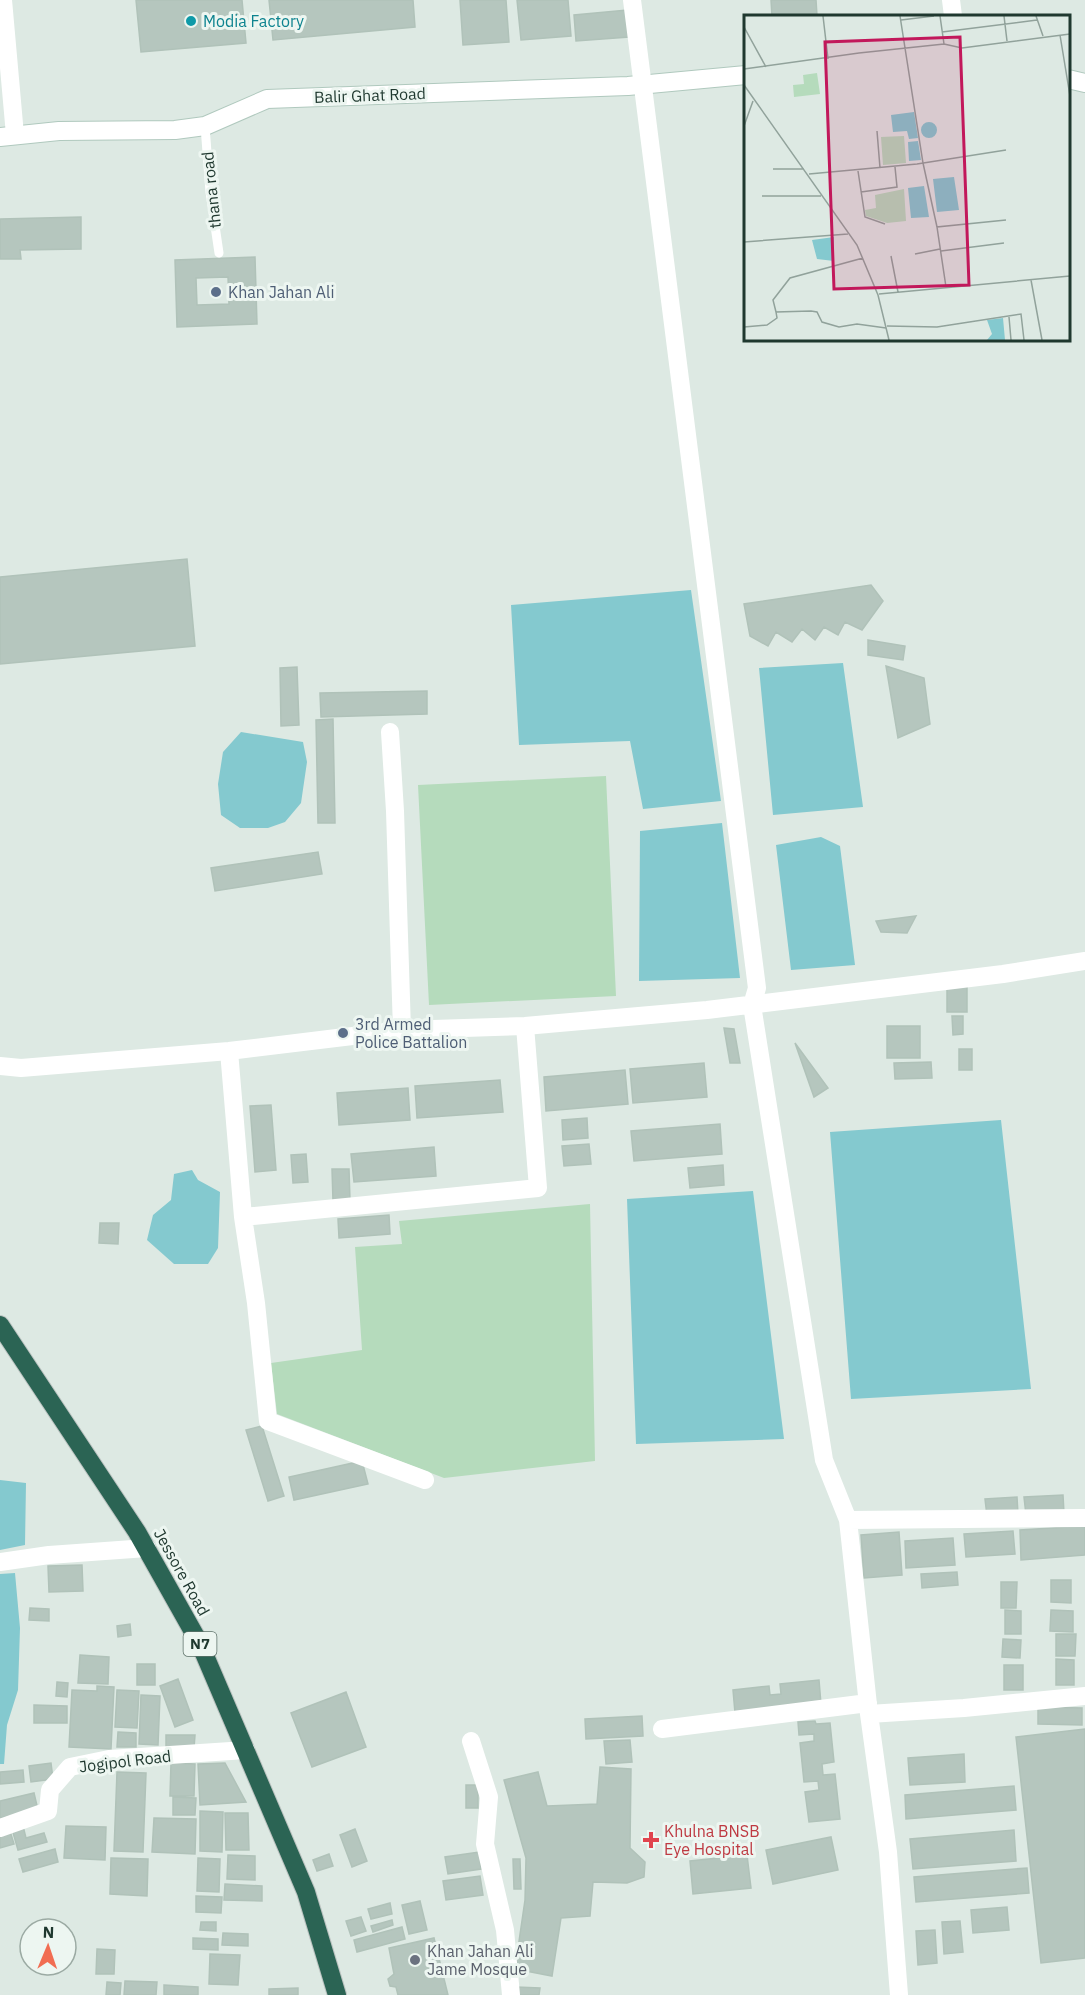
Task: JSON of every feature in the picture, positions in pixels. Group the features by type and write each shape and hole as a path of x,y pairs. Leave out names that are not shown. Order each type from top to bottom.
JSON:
{"highway":[{"name":"Jessore Road","path":"0,1325 147,1548 200,1644 306,1893 337,1995"}],"street":[{"path":"3,0 7,132"},
{"path":"632,0 757,988 752,1005 824,1460 848,1520 888,1852 899,1995"},
{"path":"951,0 953,15"},
{"name":"Balir Ghat Road","path":"7,132 65,123 193,120 265,92 641,81 744,68"},
{"path":"1070,71 1085,75"},
{"name":"Balir Ghat Road","path":"7,132 175,130 205,126 267,99 376,96 744,75"},
{"path":"1070,79 1085,83"},
{"path":"390,732 395,811 402,1030"},
{"path":"0,1066 21,1068 229,1051 402,1030 525,1026 707,1011 1003,974 1085,961"},
{"path":"243,1217 538,1188 525,1026"},
{"path":"229,1051 243,1217 256,1303 268,1421 425,1480"},
{"path":"848,1520 1085,1518"},
{"path":"0,1562 49,1555 147,1548"},
{"path":"662,1730 869,1708 964,1708 1085,1696"},
{"path":"471,1741 489,1797 484,1844 505,1930 511,1995"},
{"name":"Jogipol Road","path":"0,1828 48,1811 50,1790 70,1767 109,1759 246,1750"}],"lane":[{"name":"thana road","path":"205,126 210,192 219,254"}],"green space":[{"path":"606,776 616,996 429,1005 418,785"},
{"path":"590,1204 595,1461 444,1478 277,1414 271,1363 362,1350 355,1247 402,1244 399,1221"}],"water":[{"path":"691,590 721,801 643,809 630,741 519,745 511,605"},
{"path":"843,663 863,807 773,815 759,668"},
{"path":"241,732 303,742 307,762 301,803 285,822 268,828 240,828 221,815 218,784 223,752"},
{"path":"722,823 740,978 639,981 640,831"},
{"path":"821,837 840,846 855,965 791,970 776,845"},
{"path":"1001,1120 1031,1389 851,1399 830,1132"},
{"path":"192,1170 198,1180 220,1192 218,1248 208,1264 174,1264 147,1240 153,1215 171,1200 174,1174"},
{"path":"753,1191 784,1439 636,1444 627,1199"},
{"path":"0,1480 26,1483 25,1545 0,1550"},
{"path":"15,1573 20,1628 18,1690 7,1725 4,1764 0,1764 0,1574"}],"building":[{"name":"Modia Factory","path":"136,0 242,0 246,43 141,52"},
{"name":"Modia Factory","path":"269,0 413,0 415,27 273,40"},
{"path":"460,0 506,0 509,42 463,45"},
{"path":"517,0 568,0 571,36 521,40"},
{"path":"771,0 816,0 817,15 772,15"},
{"path":"627,10 629,37 576,41 574,15"},
{"path":"81,217 81,249 20,250 21,259 0,259 0,219"},
{"path":"255,257 257,324 177,327 175,260","holes":["228,277 229,304 197,305 196,278"]},
{"path":"187,559 195,646 0,664 0,577"},
{"path":"871,585 883,601 862,630 845,622 838,635 824,627 815,640 802,629 792,642 776,632 768,646 750,636 744,604"},
{"path":"868,640 905,646 903,660 868,655"},
{"path":"886,666 924,678 930,724 898,738"},
{"path":"297,667 299,725 281,726 280,668"},
{"path":"427,691 427,714 321,717 320,693"},
{"path":"333,719 335,823 318,823 316,720"},
{"path":"318,852 322,874 215,891 211,868"},
{"path":"916,916 907,933 881,932 876,921"},
{"path":"947,987 967,987 967,1012 947,1012"},
{"path":"952,1016 963,1016 963,1034 953,1035"},
{"path":"887,1026 920,1026 920,1058 887,1058"},
{"path":"724,1028 734,1029 740,1063 730,1063"},
{"path":"795,1043 828,1088 814,1097"},
{"path":"959,1049 972,1049 972,1070 959,1070"},
{"path":"931,1062 932,1078 895,1079 894,1063"},
{"path":"704,1063 707,1097 633,1103 630,1069"},
{"path":"625,1070 628,1104 546,1111 544,1077"},
{"path":"500,1080 503,1112 417,1118 415,1086"},
{"path":"408,1088 410,1120 339,1125 337,1093"},
{"path":"271,1105 276,1170 255,1172 250,1106"},
{"path":"587,1118 588,1138 563,1140 562,1120"},
{"path":"720,1124 722,1154 634,1161 631,1131"},
{"path":"589,1144 591,1164 564,1166 562,1146"},
{"path":"434,1147 436,1176 354,1182 351,1154"},
{"path":"306,1154 308,1182 293,1183 291,1155"},
{"path":"723,1165 724,1185 690,1188 688,1168"},
{"path":"332,1169 349,1169 350,1201 333,1201"},
{"path":"389,1215 390,1234 339,1238 338,1219"},
{"path":"100,1223 119,1223 118,1244 99,1243"},
{"path":"262,1426 284,1496 268,1501 246,1430"},
{"path":"362,1461 368,1484 294,1500 289,1477"},
{"path":"1063,1495 1064,1513 1026,1515 1024,1497"},
{"path":"1017,1497 1018,1514 987,1516 985,1499"},
{"path":"1085,1526 1085,1555 1021,1560 1020,1530"},
{"path":"1013,1531 1015,1554 966,1557 964,1534"},
{"path":"899,1532 902,1575 864,1578 861,1535"},
{"path":"953,1538 955,1565 906,1568 905,1541"},
{"path":"82,1565 83,1591 49,1592 48,1566"},
{"path":"957,1572 958,1585 922,1588 921,1574"},
{"path":"1051,1580 1071,1580 1071,1603 1051,1602"},
{"path":"1001,1582 1017,1582 1016,1608 1001,1608"},
{"path":"30,1608 49,1609 49,1621 29,1620"},
{"path":"1005,1610 1021,1611 1021,1634 1005,1634"},
{"path":"1051,1610 1073,1611 1073,1632 1050,1631"},
{"path":"130,1624 131,1635 118,1637 117,1626"},
{"path":"1056,1634 1076,1634 1075,1656 1056,1656"},
{"path":"1003,1639 1021,1640 1020,1658 1002,1657"},
{"path":"80,1655 109,1657 108,1684 78,1683"},
{"path":"1056,1659 1074,1660 1074,1685 1056,1685"},
{"path":"137,1664 155,1664 155,1685 137,1685"},
{"path":"1004,1665 1023,1665 1023,1690 1004,1690"},
{"path":"178,1679 193,1720 175,1727 160,1686"},
{"path":"819,1680 821,1704 735,1713 733,1690 769,1686 770,1695 781,1694 780,1684"},
{"path":"57,1682 68,1683 67,1697 56,1696"},
{"path":"97,1686 114,1687 111,1749 69,1747 72,1690 97,1691"},
{"path":"117,1690 139,1691 137,1728 115,1727"},
{"path":"346,1692 366,1747 312,1767 291,1713"},
{"path":"141,1695 160,1696 158,1745 139,1744"},
{"path":"34,1705 67,1706 67,1723 34,1723"},
{"path":"1038,1707 1082,1708 1082,1725 1038,1724"},
{"path":"642,1716 643,1736 586,1739 585,1719"},
{"path":"815,1721 816,1724 830,1723 834,1762 822,1764 823,1775 835,1774 840,1819 809,1822 805,1792 819,1790 818,1781 804,1782 800,1743 814,1741 814,1734 799,1735 798,1722"},
{"path":"1085,1729 1085,1958 1041,1963 1016,1737"},
{"path":"118,1732 136,1733 136,1747 117,1747"},
{"path":"166,1735 195,1735 194,1748 166,1747"},
{"path":"630,1740 632,1762 606,1764 604,1741"},
{"path":"964,1754 965,1782 910,1785 908,1758"},
{"path":"51,1763 53,1779 31,1782 29,1766"},
{"path":"171,1763 195,1764 194,1796 170,1796"},
{"path":"225,1763 246,1802 200,1805 198,1764"},
{"name":"Khulna BNSB Eye Hospital","path":"600,1767 631,1769 630,1848 645,1862 644,1877 627,1883 593,1882 590,1916 561,1918 552,1976 515,1969 525,1900 526,1858 504,1780 538,1772 547,1806 597,1804"},
{"path":"23,1770 24,1782 0,1784 0,1772"},
{"path":"117,1772 146,1773 143,1852 114,1851"},
{"path":"466,1785 478,1785 478,1808 466,1808"},
{"path":"1014,1786 1016,1810 906,1819 905,1795"},
{"path":"34,1793 38,1810 0,1818 0,1801"},
{"path":"173,1797 196,1798 195,1815 173,1815"},
{"path":"200,1811 223,1812 222,1852 200,1851"},
{"path":"225,1813 248,1813 249,1850 226,1850"},
{"path":"154,1818 196,1819 195,1854 152,1852"},
{"path":"23,1826 26,1838 44,1833 47,1842 18,1850 12,1829"},
{"path":"66,1826 106,1827 105,1860 64,1858"},
{"path":"355,1829 367,1861 352,1867 340,1835"},
{"path":"1014,1830 1016,1861 913,1869 910,1839"},
{"path":"10,1831 14,1844 0,1848 0,1834"},
{"path":"831,1837 838,1870 773,1884 766,1850"},
{"path":"55,1849 58,1862 23,1872 19,1859"},
{"path":"479,1852 481,1869 448,1874 445,1857"},
{"path":"329,1854 333,1866 317,1871 313,1860"},
{"path":"228,1855 255,1856 255,1880 227,1879"},
{"path":"747,1855 751,1888 693,1894 690,1861"},
{"path":"111,1858 148,1859 147,1896 110,1894"},
{"path":"198,1858 220,1859 219,1892 197,1891"},
{"path":"513,1859 520,1859 521,1889 514,1889"},
{"path":"1027,1868 1029,1893 916,1902 914,1877"},
{"path":"480,1876 483,1895 446,1900 443,1881"},
{"path":"225,1884 262,1886 262,1901 224,1900"},
{"path":"196,1896 222,1897 221,1913 196,1912"},
{"path":"420,1901 427,1930 409,1934 402,1905"},
{"path":"390,1903 392,1914 371,1919 368,1909"},
{"path":"1007,1907 1009,1930 973,1933 971,1910"},
{"path":"361,1917 366,1931 351,1936 346,1921"},
{"path":"392,1920 393,1925 373,1932 371,1926"},
{"path":"960,1921 963,1952 944,1954 942,1922"},
{"path":"201,1922 216,1922 216,1931 200,1930"},
{"path":"402,1927 405,1939 357,1952 354,1940"},
{"path":"935,1930 937,1963 918,1965 916,1931"},
{"path":"223,1933 248,1934 248,1946 222,1945"},
{"path":"193,1938 218,1939 218,1950 193,1949"},
{"name":"Khan Jahan Ali Jame Mosque","path":"434,1938 448,1995 398,1995 396,1987 390,1986 388,1979 394,1974 389,1948"},
{"path":"97,1949 115,1950 114,1974 96,1974"},
{"path":"210,1954 240,1955 238,1985 209,1984"},
{"path":"125,1981 157,1982 156,1995 124,1995"},
{"path":"107,1982 121,1983 120,1995 106,1995"},
{"path":"164,1985 198,1987 198,1995 164,1995"},
{"path":"516,1987 540,1988 539,1995 516,1995"},
{"path":"298,1988 298,1995 269,1995 269,1989"}],"place":[{"name":"Modia Factory","path":"191,21"},
{"name":"Khan Jahan Ali","path":"216,292"},
{"name":"3rd Armed Police Battalion","path":"343,1033"},
{"name":"Khulna BNSB Eye Hospital","path":"651,1840"},
{"name":"Khan Jahan Ali Jame Mosque","path":"415,1960"}]}
